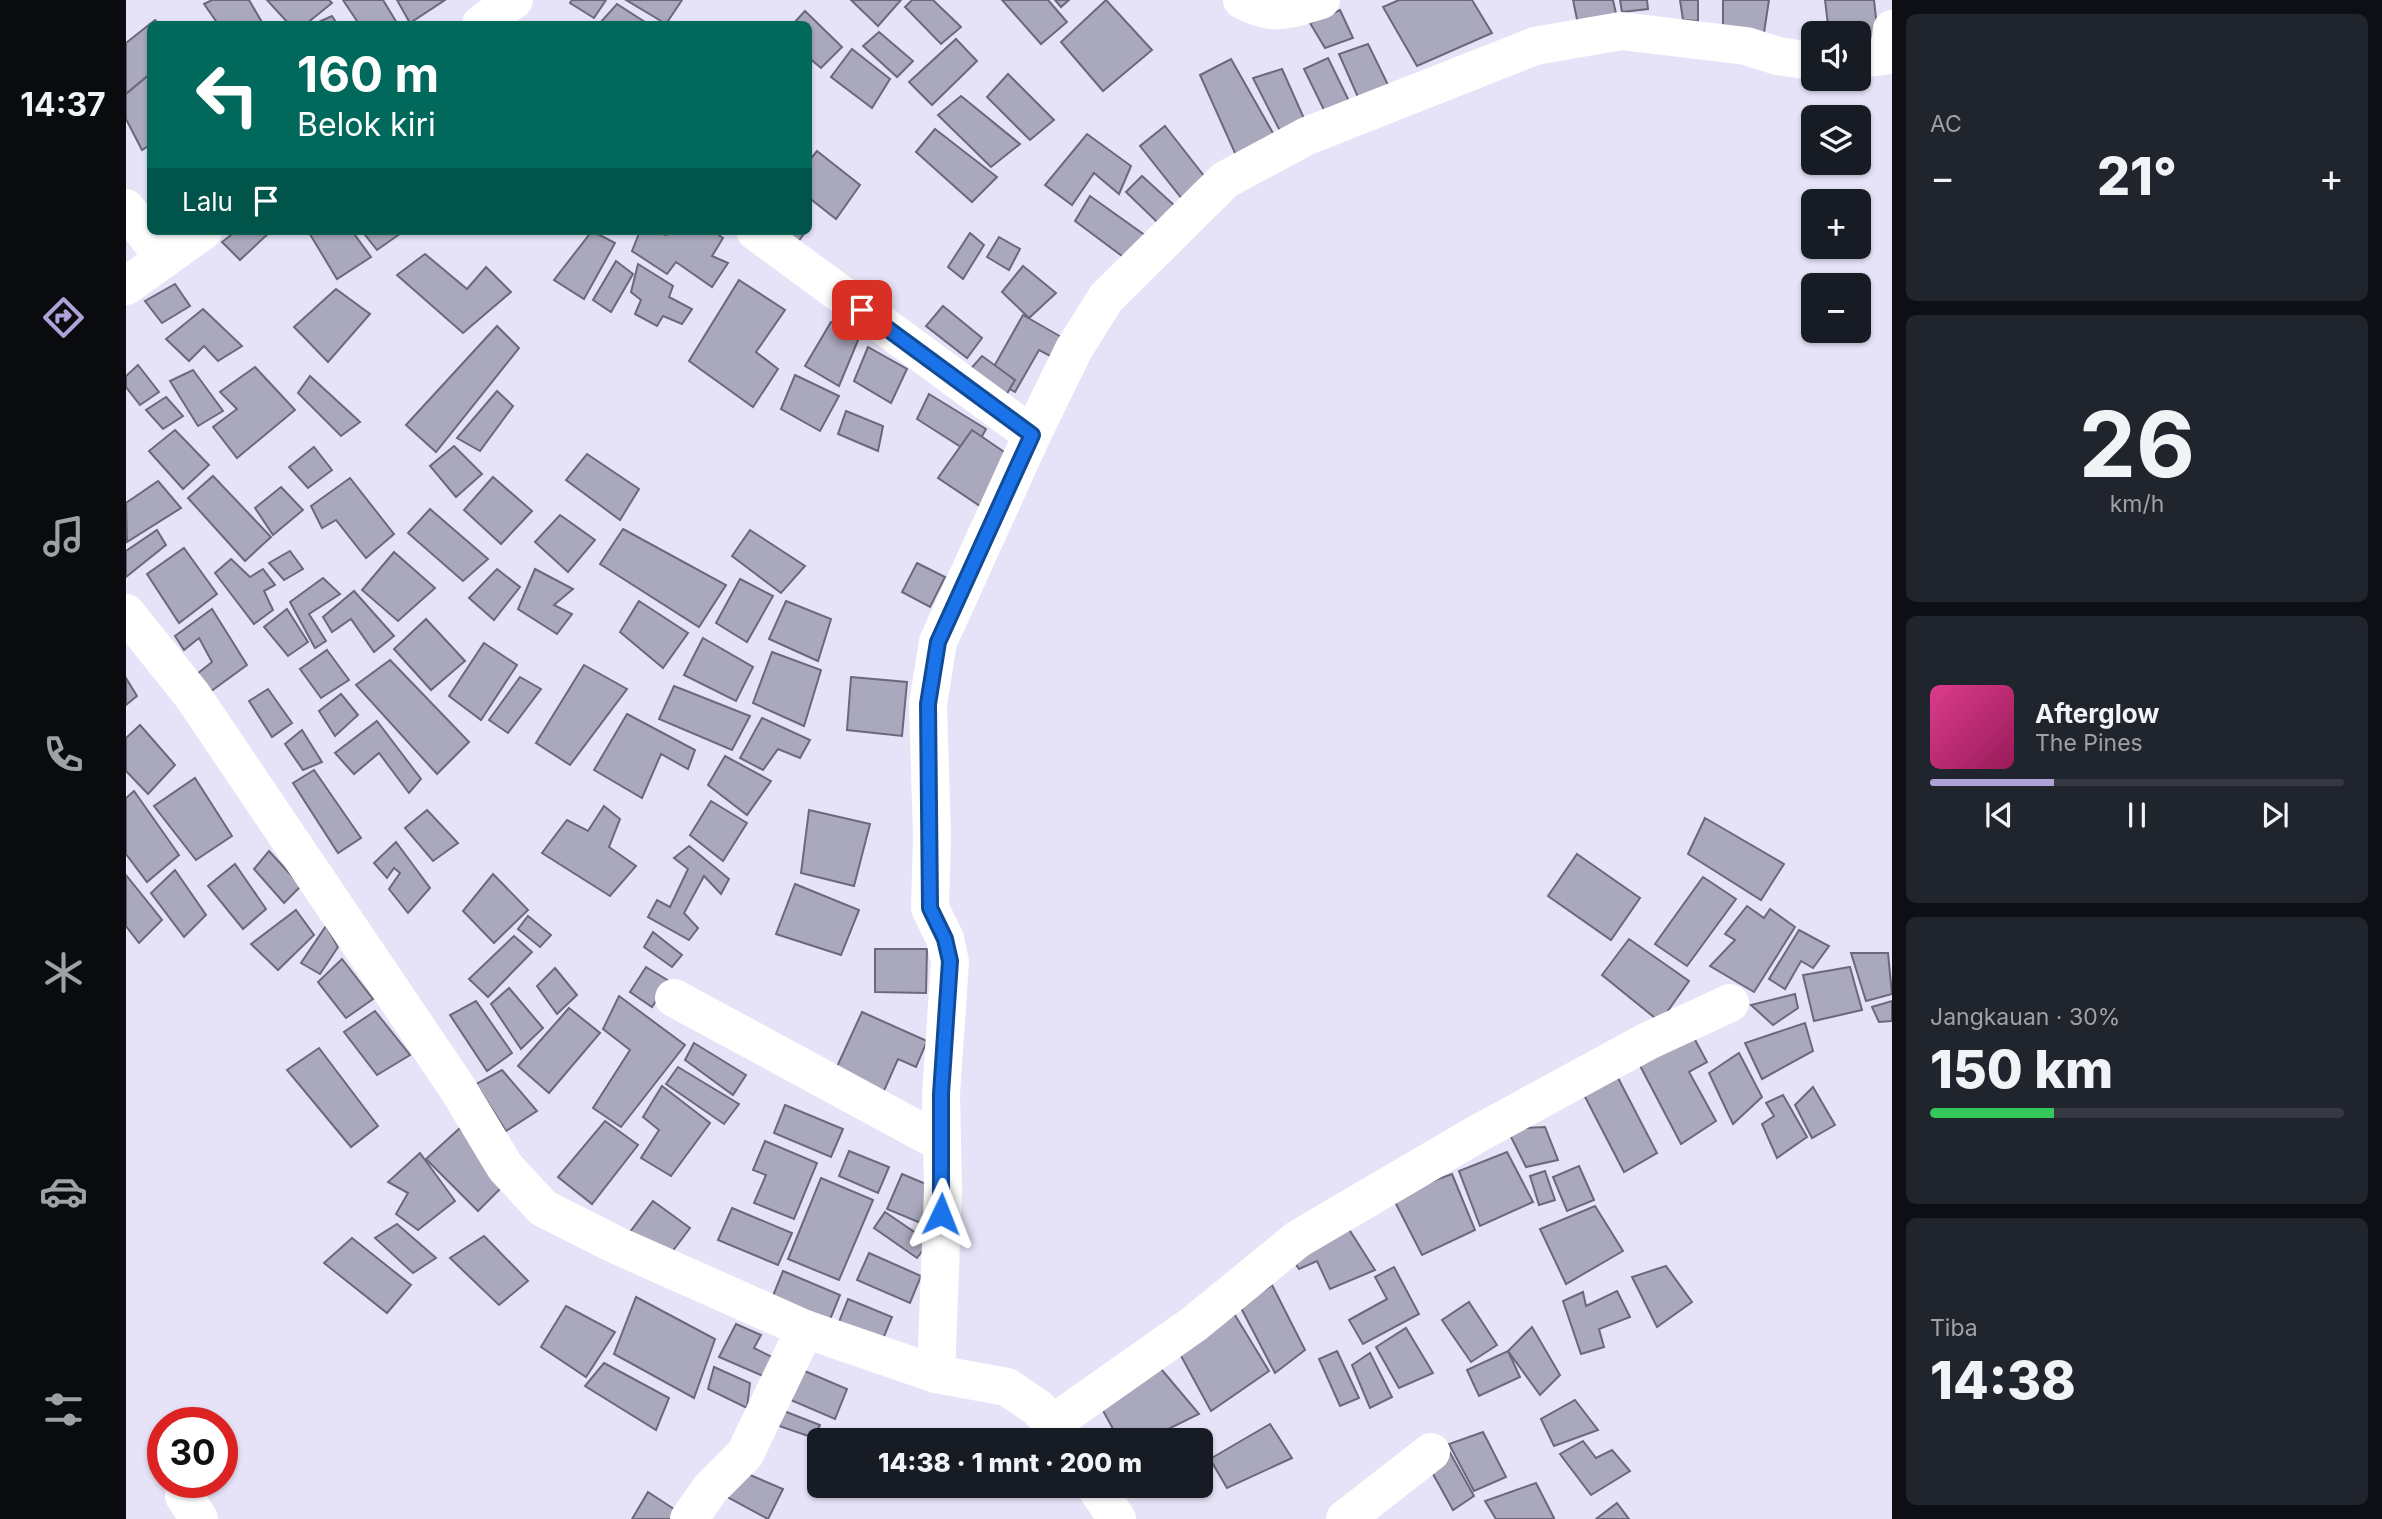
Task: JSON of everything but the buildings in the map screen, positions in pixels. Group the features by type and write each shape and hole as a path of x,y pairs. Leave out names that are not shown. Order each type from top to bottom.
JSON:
{"street":[{"path":"485,21 514,0"},
{"path":"1242,0 1266,12 1284,11 1321,0"},
{"path":"1871,58 1884,56 1889,51 1892,29"},
{"path":"936,1374 943,1190 940,1142 950,961 945,939 930,908 932,824 928,704 938,642 1074,349 1106,299 1225,180 1307,136 1535,46 1622,31 1746,46 1778,57 1801,60"},
{"path":"126,208 164,259"},
{"path":"126,286 197,235"},
{"path":"760,235 1032,435"},
{"path":"126,613 192,695 335,905 521,1188 544,1208 614,1244 805,1329 936,1374 1006,1387 1038,1408 1056,1428"},
{"path":"674,998 940,1142"},
{"path":"1064,1428 1298,1239 1587,1074 1648,1041 1730,1003"},
{"path":"689,1519 710,1489 745,1454 805,1329"},
{"path":"1345,1519 1431,1452"},
{"path":"1103,1498 1117,1519"}],"route":[{"path":"862,310 1032,435 938,642 928,704 932,836 930,908 945,939 950,961 941,1094 941,1214"}]}
